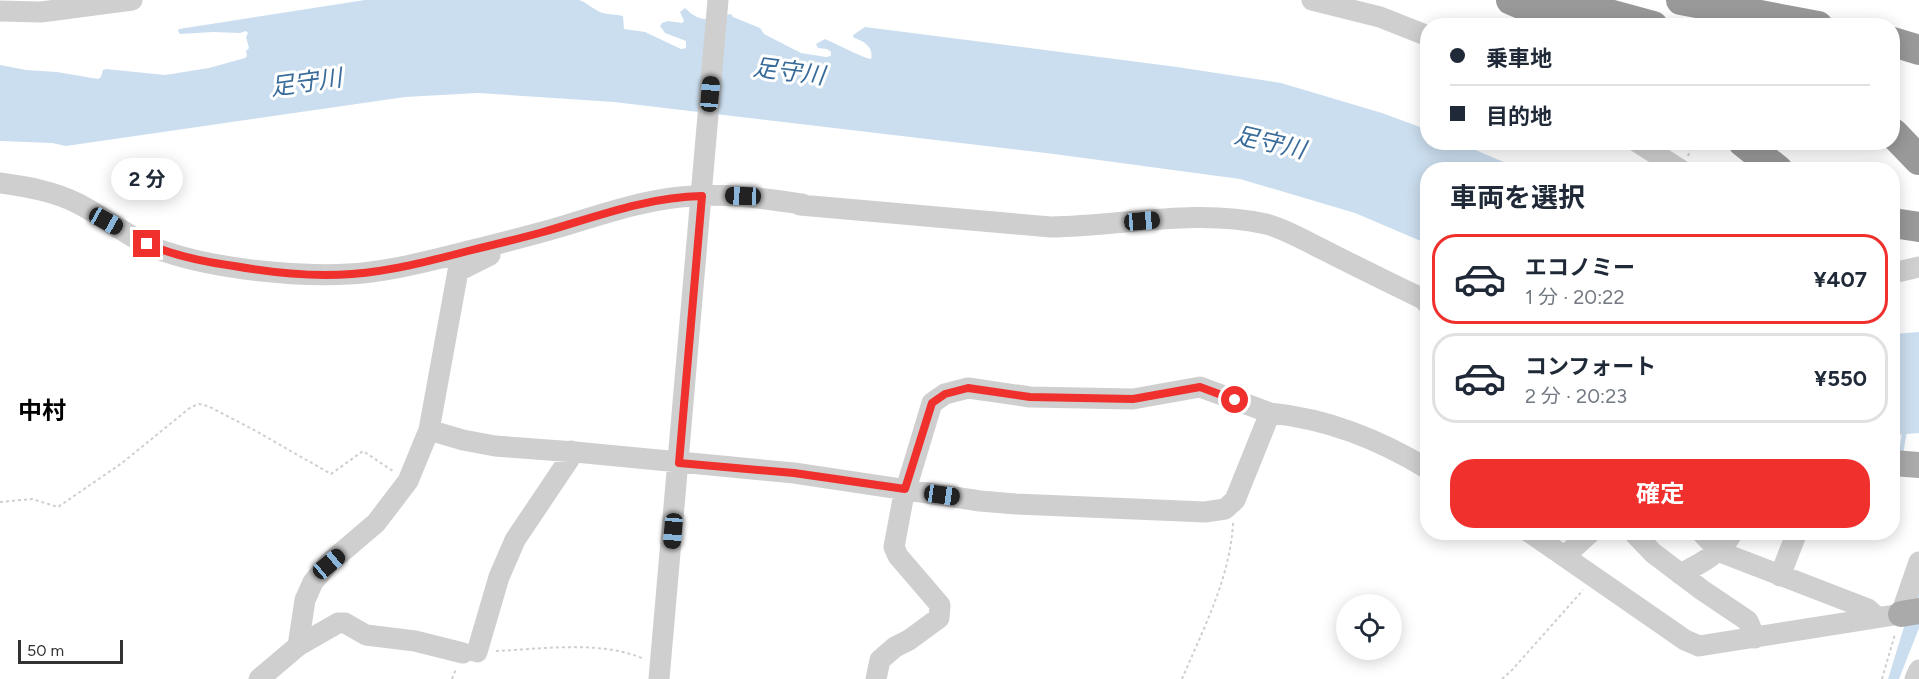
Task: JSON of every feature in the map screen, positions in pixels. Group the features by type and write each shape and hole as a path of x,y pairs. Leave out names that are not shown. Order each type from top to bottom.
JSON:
{"highway":[{"path":"1511,0 1555,18"},
{"path":"1558,0 1624,18"},
{"path":"1681,0 1776,18"},
{"path":"1900,44 1919,50"},
{"path":"1900,140 1919,160"},
{"path":"1753,150 1768,162"},
{"path":"1900,224 1919,227"}],"main road":[{"path":"1900,464 1919,465"}],"street":[{"path":"0,11 41,12 132,0"},
{"path":"660,673 718,0"},
{"path":"1312,0 1380,17 1420,33"},
{"path":"1649,150 1668,162"},
{"path":"0,183 45,192 71,201 147,244 166,252 260,271 319,275 374,272 412,265 539,233 632,206 702,192 800,205 1051,227 1079,227 1188,218 1252,221 1280,228 1420,298"},
{"path":"298,646 305,600 313,582 329,564 376,523 408,481 429,430 458,271 539,233"},
{"path":"1900,271 1919,267"},
{"path":"876,679 880,660 895,647 909,640 939,618 940,605 898,556 894,547 905,489 932,403 956,390 968,388 1049,398 1133,399 1200,387 1270,413 1314,420 1352,430 1376,440 1420,465"},
{"path":"429,430 495,446 571,451 794,473 1016,504 1205,512 1225,509 1235,500 1270,413"},
{"path":"259,679 298,646 338,623 345,623 366,635 415,641 470,652 515,540 570,458 571,451"},
{"path":"1541,540 1685,640 1699,646 1901,614"},
{"path":"1565,556 1582,540"},
{"path":"1641,540 1653,553 1702,591 1748,621 1755,638"},
{"path":"1709,540 1718,550 1780,576 1868,609 1901,614"},
{"path":"1680,574 1702,562 1729,540"},
{"path":"1780,576 1794,540"},
{"path":"1901,614 1919,562"},
{"path":"1915,679 1919,670"}],"path":[{"path":"0,502 32,499 58,507 122,464 199,404 208,406 254,430 331,474 363,451 408,481"},
{"path":"1182,679 1227,567 1234,514 1229,505"},
{"path":"1502,679 1594,576"},
{"path":"1882,679 1901,614"},
{"path":"470,652 563,648 615,650 631,653 660,673"}],"water":[{"name":"足守川","path":"365,0 579,0 600,12 623,16 624,29 645,32 681,49 686,48 686,41 665,33 660,26 668,21 682,23 684,21 680,12 685,8 696,17 706,19 731,14 733,17 760,28 764,34 801,53 826,57 831,56 831,52 818,48 816,44 825,39 871,59 870,48 853,35 865,27 1177,67 1281,83 1382,113 1420,127 1420,150 1475,150 1504,162 1420,162 1420,241 1355,213 1240,179 1054,154 614,102 478,93 405,97 66,146 52,143 0,141 0,65 98,79 106,69 165,75 209,68 247,56 246,51 249,48 246,31 180,34 179,29"},
{"path":"1919,332 1919,433 1900,434 1900,333"},
{"path":"1919,578 1919,628 1899,679 1888,679"}],"waterway":[{"path":"1901,453 1905,429"}],"district":[{"name":"中村","path":"42,410"}],"route":[{"path":"147,244 166,252 207,262 260,271 319,275 374,272 412,265 539,233 632,206 680,196 702,196 679,463 794,473 905,489 932,403 956,390 968,388 1049,398 1133,399 1200,387 1235,400"}]}
